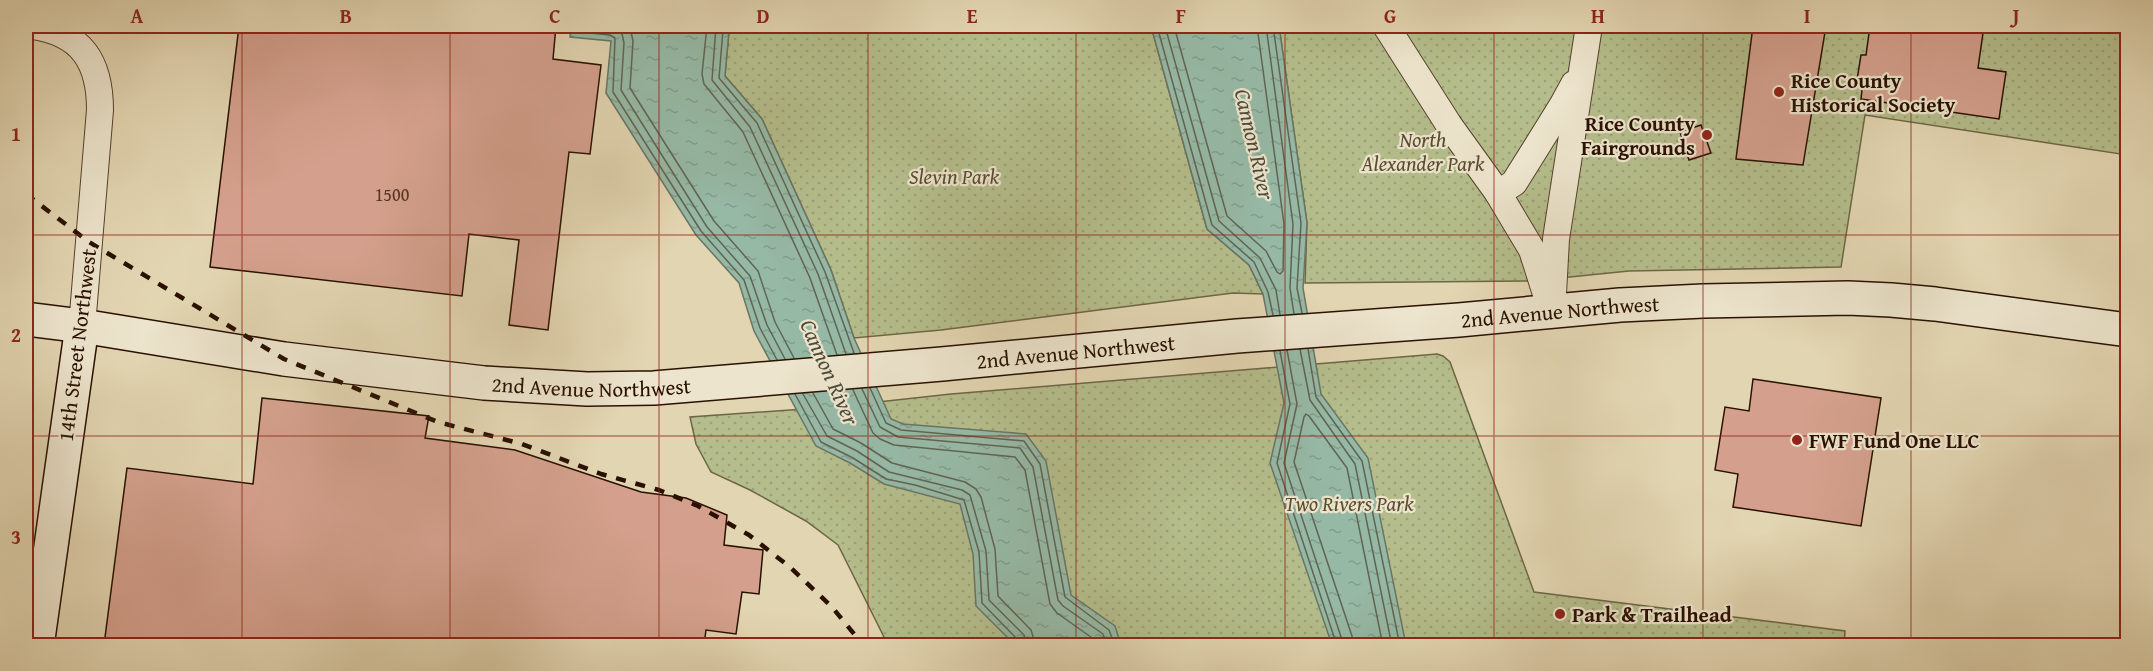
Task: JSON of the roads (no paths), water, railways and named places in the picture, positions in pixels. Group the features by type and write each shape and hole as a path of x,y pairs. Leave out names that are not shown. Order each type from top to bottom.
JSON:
{"street":[{"name":"14th Street Northwest","path":"32,26 63,34 81,48 95,66 100,88 82,326 38,645"},
{"path":"1386,26 1449,125 1498,193 1532,250 1552,312"},
{"path":"1552,312 1556,239 1588,26"},
{"path":"1498,193 1514,183 1562,106 1582,67"},
{"name":"2nd Avenue Northwest","path":"26,319 284,359 484,383 597,389 654,388 1237,336 1375,327 1620,305 1703,301 1848,298 1935,304 2127,330"}],"water":[{"name":"Cannon River","path":"571,26 735,26 729,31 725,76 762,119 831,270 854,338 891,419 903,424 1026,434 1046,461 1071,595 1115,626 1121,645 1015,645 976,606 973,554 960,504 884,484 816,446 754,331 739,283 696,235 606,93 611,41 570,37"},
{"name":"Cannon River","path":"1151,26 1279,26 1307,223 1303,288 1321,394 1368,458 1406,645 1332,645 1270,463 1284,403 1263,294 1249,265 1207,229"}],"railway":[{"path":"26,194 89,242 284,359 438,422 522,444 601,474 659,490 698,506 749,535 791,568 832,607 864,646"}],"place":[{"name":"Rice County Historical Society","path":"1779,92"},
{"name":"Rice County Fairgrounds","path":"1707,135"},
{"name":"FWF Fund One LLC","path":"1797,440"},
{"name":"Park & Trailhead","path":"1560,614"}],"park label":[{"name":"North Alexander Park","path":"1423,151"},
{"name":"Slevin Park","path":"954,176"},
{"name":"Two Rivers Park","path":"1349,503"}]}
